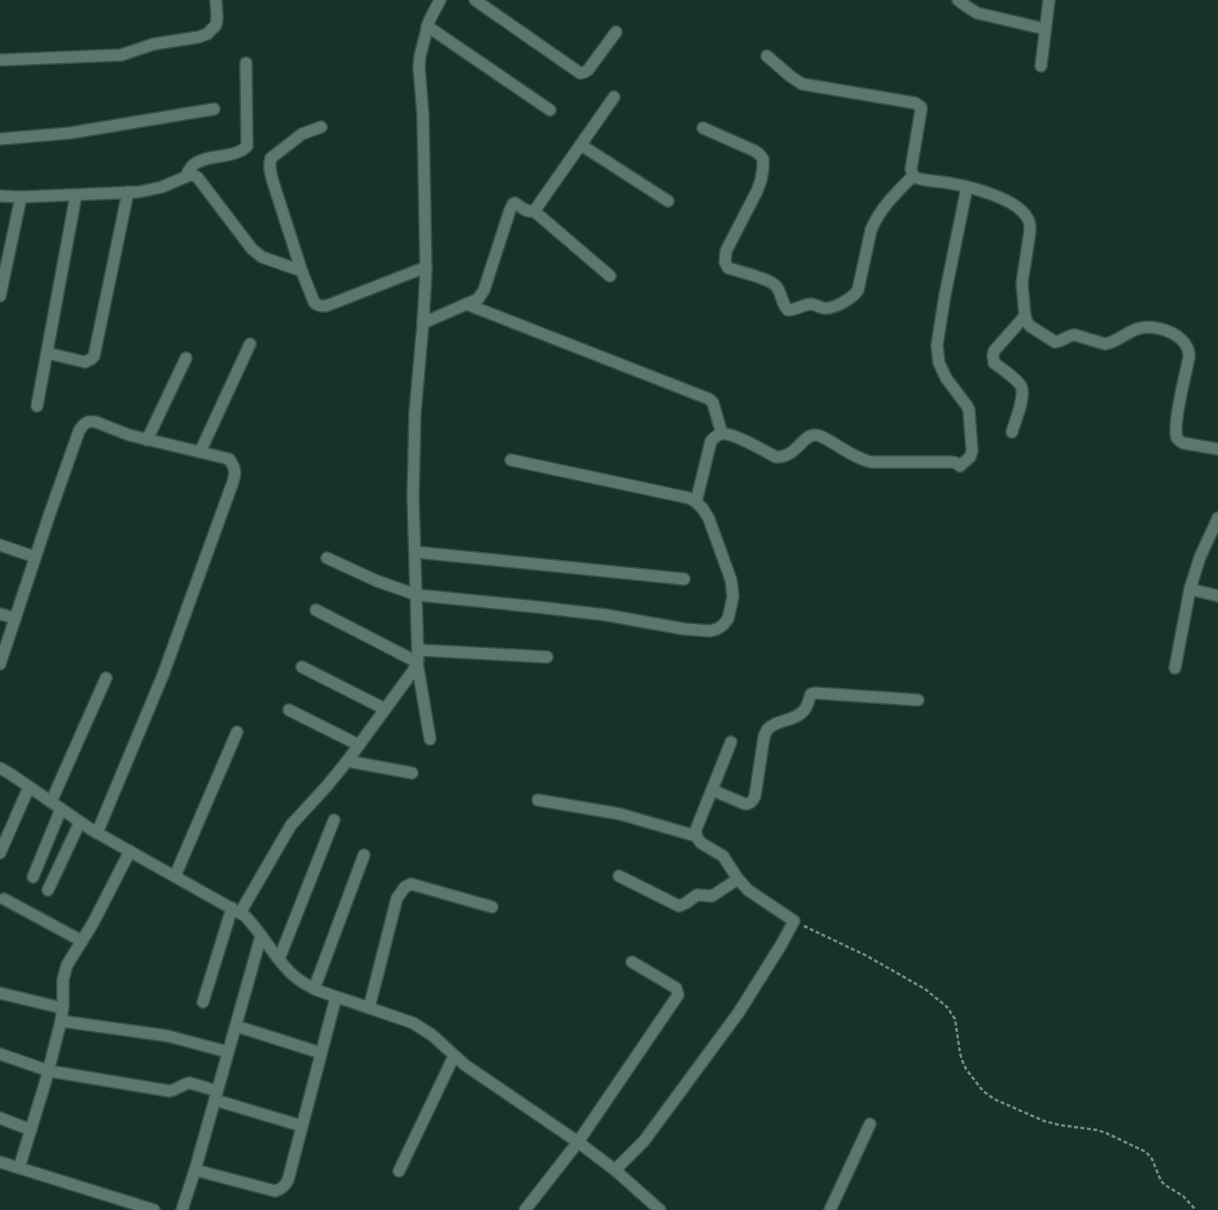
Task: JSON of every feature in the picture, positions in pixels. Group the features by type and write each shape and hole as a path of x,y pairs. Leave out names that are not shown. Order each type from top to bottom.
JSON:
{"street":[{"path":"0,60 121,55 154,44 199,38 207,34 216,25 216,0"},
{"path":"203,1002 236,910 291,825 347,761 413,671 417,662 419,650 413,496 415,413 424,323 426,267 423,116 419,67 427,26 440,0"},
{"path":"475,0 580,73 588,70 616,32"},
{"path":"958,0 977,12 1045,29"},
{"path":"1041,66 1048,0"},
{"path":"427,26 550,110"},
{"path":"767,56 802,84 919,105 921,110 911,169 913,176 918,179 951,183 992,194 1016,206 1027,217 1030,231 1022,283 1025,316 1030,326 1055,342 1059,342 1071,335 1076,335 1105,344 1134,330 1149,327 1168,331 1177,336 1188,347 1189,352 1179,404 1177,438 1183,443 1218,449"},
{"path":"186,176 191,167 198,162 241,151 247,146 246,63"},
{"path":"534,211 614,97"},
{"path":"0,139 70,133 214,109"},
{"path":"321,126 302,134 272,158 270,162 273,182 302,272 314,302 317,305 326,306 426,267"},
{"path":"702,128 755,151 763,159 763,168 757,192 726,251 725,262 728,268 772,283 778,290 785,308 788,310 812,304 823,308 834,307 855,294 858,290 871,230 891,198 913,176"},
{"path":"581,145 668,201"},
{"path":"0,196 76,195 150,190 162,187 186,176 194,175 256,253 302,272"},
{"path":"696,502 711,441 716,436 722,434 740,439 776,457 789,455 806,439 815,435 870,462 951,462 960,466 966,462 972,451 969,410 942,371 937,345 967,187"},
{"path":"47,353 85,362 94,356 128,192"},
{"path":"37,406 76,195"},
{"path":"0,296 21,197"},
{"path":"424,323 478,299 484,290 510,210 515,203 528,211 534,211 610,276"},
{"path":"466,304 709,399 713,403 722,434"},
{"path":"1012,432 1023,397 1021,387 994,363 993,355 994,351 1025,316"},
{"path":"200,452 250,344"},
{"path":"147,440 186,358"},
{"path":"0,664 35,557 82,426 90,421 96,422 129,435 229,459 234,466 234,480 163,675 97,833"},
{"path":"327,558 377,581 417,595 606,615 710,631 723,625 728,619 733,597 731,580 709,519 696,502 689,498 511,460"},
{"path":"1175,668 1190,589 1200,557 1218,518"},
{"path":"0,545 35,557"},
{"path":"415,552 684,580"},
{"path":"1190,589 1218,596"},
{"path":"316,610 417,662"},
{"path":"0,614 15,618"},
{"path":"419,650 547,657"},
{"path":"417,662 430,739"},
{"path":"302,667 385,709"},
{"path":"51,802 106,678"},
{"path":"712,790 745,804 752,802 755,796 764,737 768,729 774,724 792,719 802,713 807,708 811,694 918,700"},
{"path":"289,710 359,745"},
{"path":"175,876 238,732"},
{"path":"615,1170 644,1140 739,1012 794,921 748,890 738,879 723,856 701,843 696,836 695,832 731,742"},
{"path":"347,761 412,773"},
{"path":"0,768 97,833 245,916 279,959 303,984 413,1023 424,1029 471,1069 578,1142 615,1170 660,1210"},
{"path":"0,853 29,786"},
{"path":"538,800 620,814 696,836"},
{"path":"33,877 61,809"},
{"path":"279,959 334,820"},
{"path":"48,890 80,822"},
{"path":"19,1168 49,1071 61,1021 67,965 93,923 130,851"},
{"path":"314,989 364,855"},
{"path":"620,876 679,906 697,895 712,896 738,879"},
{"path":"369,1008 397,898 405,887 411,884 492,907"},
{"path":"4,899 82,941"},
{"path":"182,1210 261,936"},
{"path":"525,1210 578,1142 678,995 676,988 632,962"},
{"path":"0,993 62,1008"},
{"path":"195,1170 275,1191 280,1190 286,1184 336,997"},
{"path":"61,1021 168,1036 228,1052"},
{"path":"236,1026 321,1053"},
{"path":"0,1054 49,1071 169,1091 190,1083 216,1095 302,1126"},
{"path":"399,1171 454,1056"},
{"path":"0,1118 31,1130"},
{"path":"830,1210 870,1124"},
{"path":"0,1162 154,1210"}],"path":[{"path":"794,921 867,956 925,990 947,1007 955,1019 960,1053 966,1069 983,1091 994,1099 1044,1121 1106,1133 1146,1152 1152,1160 1161,1181 1183,1196 1196,1210"}]}
